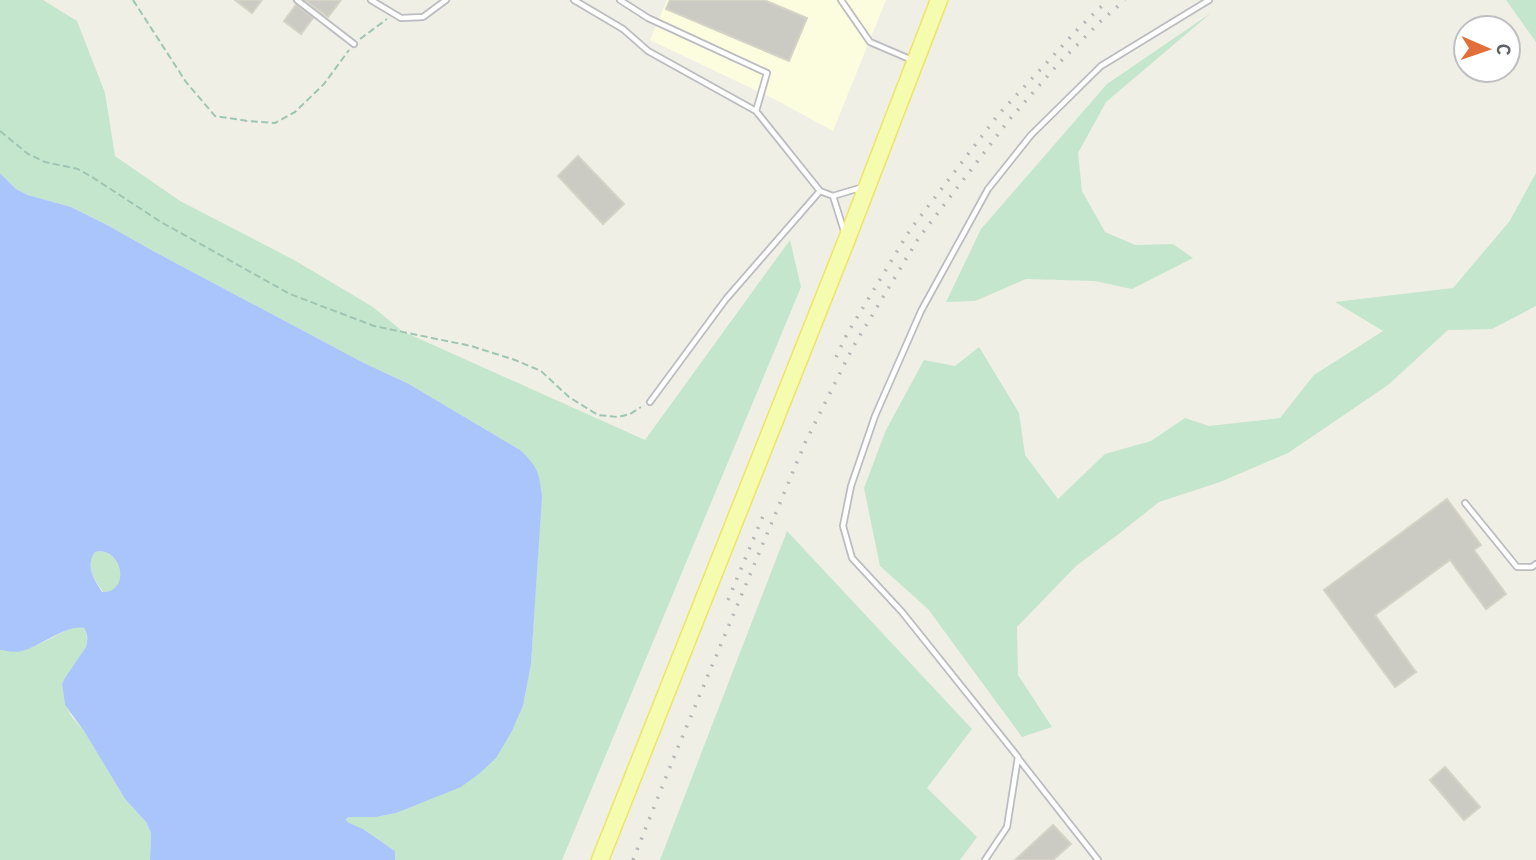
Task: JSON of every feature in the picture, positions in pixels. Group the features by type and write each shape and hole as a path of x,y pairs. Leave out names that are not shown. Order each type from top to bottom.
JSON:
{"main road":[{"path":"600,860 847,240 939,0"}],"lane":[{"path":"298,0 354,44"},
{"path":"371,0 401,18 423,17 446,0"},
{"path":"574,0 624,29 648,51 756,111 820,191 833,196 868,186"},
{"path":"620,0 648,18 767,73 756,111"},
{"path":"842,0 870,42 916,62"},
{"path":"1098,860 902,612 852,558 843,526 851,486 875,416 921,311 988,189 1031,135 1101,66 1209,0"},
{"path":"650,402 726,299 820,191"},
{"path":"833,196 847,240"},
{"path":"1465,503 1517,567 1532,567 1536,564"},
{"path":"985,860 1007,827 1018,757"}],"path":[{"path":"132,0 186,82 215,116 275,123 295,112 324,83 354,44 393,15"},
{"path":"0,131 28,154 45,162 78,169 161,222 290,294 374,326 471,346 541,370 569,397 598,415 618,417 631,414 650,402"}],"shaded area":[{"path":"0,0 43,0 77,21 105,93 115,156 180,201 294,260 373,307 402,331 645,440 790,240 801,287 562,860 395,860 395,851 345,820 349,817 376,817 396,813 424,800 512,731 523,706 531,663 539,537 520,450 409,384 362,362 109,226 71,207 16,189 0,173"},
{"path":"667,0 886,0 833,131 776,100 650,40"},
{"path":"1506,0 1536,0 1536,42 1522,22 1522,14 1516,14"},
{"path":"1211,13 1106,102 1078,153 1082,191 1105,232 1135,245 1173,244 1193,258 1132,289 1095,281 1026,279 975,301 946,302 981,229 1107,84"},
{"path":"1536,173 1536,306 1492,329 1448,330 1388,385 1288,453 1220,482 1159,502 1076,566 1017,627 1018,675 1052,727 1022,737 928,609 880,566 864,488 886,430 924,360 955,366 979,347 1019,413 1025,455 1058,499 1105,454 1151,441 1185,418 1209,426 1280,418 1314,375 1383,331 1335,302 1453,288 1509,222"},
{"path":"787,531 972,729 927,788 977,837 960,860 660,860"},
{"path":"101,551 115,559 119,566 120,581 111,591 103,592 92,572 92,557 95,552"},
{"path":"76,626 84,628 87,644 62,684 65,705 125,799 146,822 151,833 150,860 0,860 0,650 22,650"}],"water":[{"path":"0,173 16,189 71,207 362,362 409,384 520,450 531,461 538,475 542,496 531,664 523,706 496,758 461,787 396,813 346,819 395,851 395,860 150,860 151,833 146,822 125,799 65,705 62,684 86,647 84,628 70,629 22,651 0,650","holes":["95,552 109,554 119,566 119,581 110,591 102,592 92,572 91,562"]}],"building":[{"path":"235,0 262,0 252,13"},
{"path":"305,0 341,0 328,17"},
{"path":"670,0 764,0 807,18 789,61 666,9"},
{"path":"296,5 313,18 301,34 284,21"},
{"path":"578,156 624,204 603,224 558,176"},
{"path":"1447,499 1481,545 1474,550 1506,594 1486,609 1450,560 1375,615 1416,672 1395,687 1324,590"},
{"path":"1445,767 1480,807 1464,820 1430,780"},
{"path":"1053,825 1071,844 1053,860 1015,860"}],"railway":[{"path":"836,357 910,230 998,115 1108,0"},
{"path":"633,860 805,443 853,347 918,239 1009,120 1059,63 1125,0"},
{"path":"728,600 763,516"}]}
